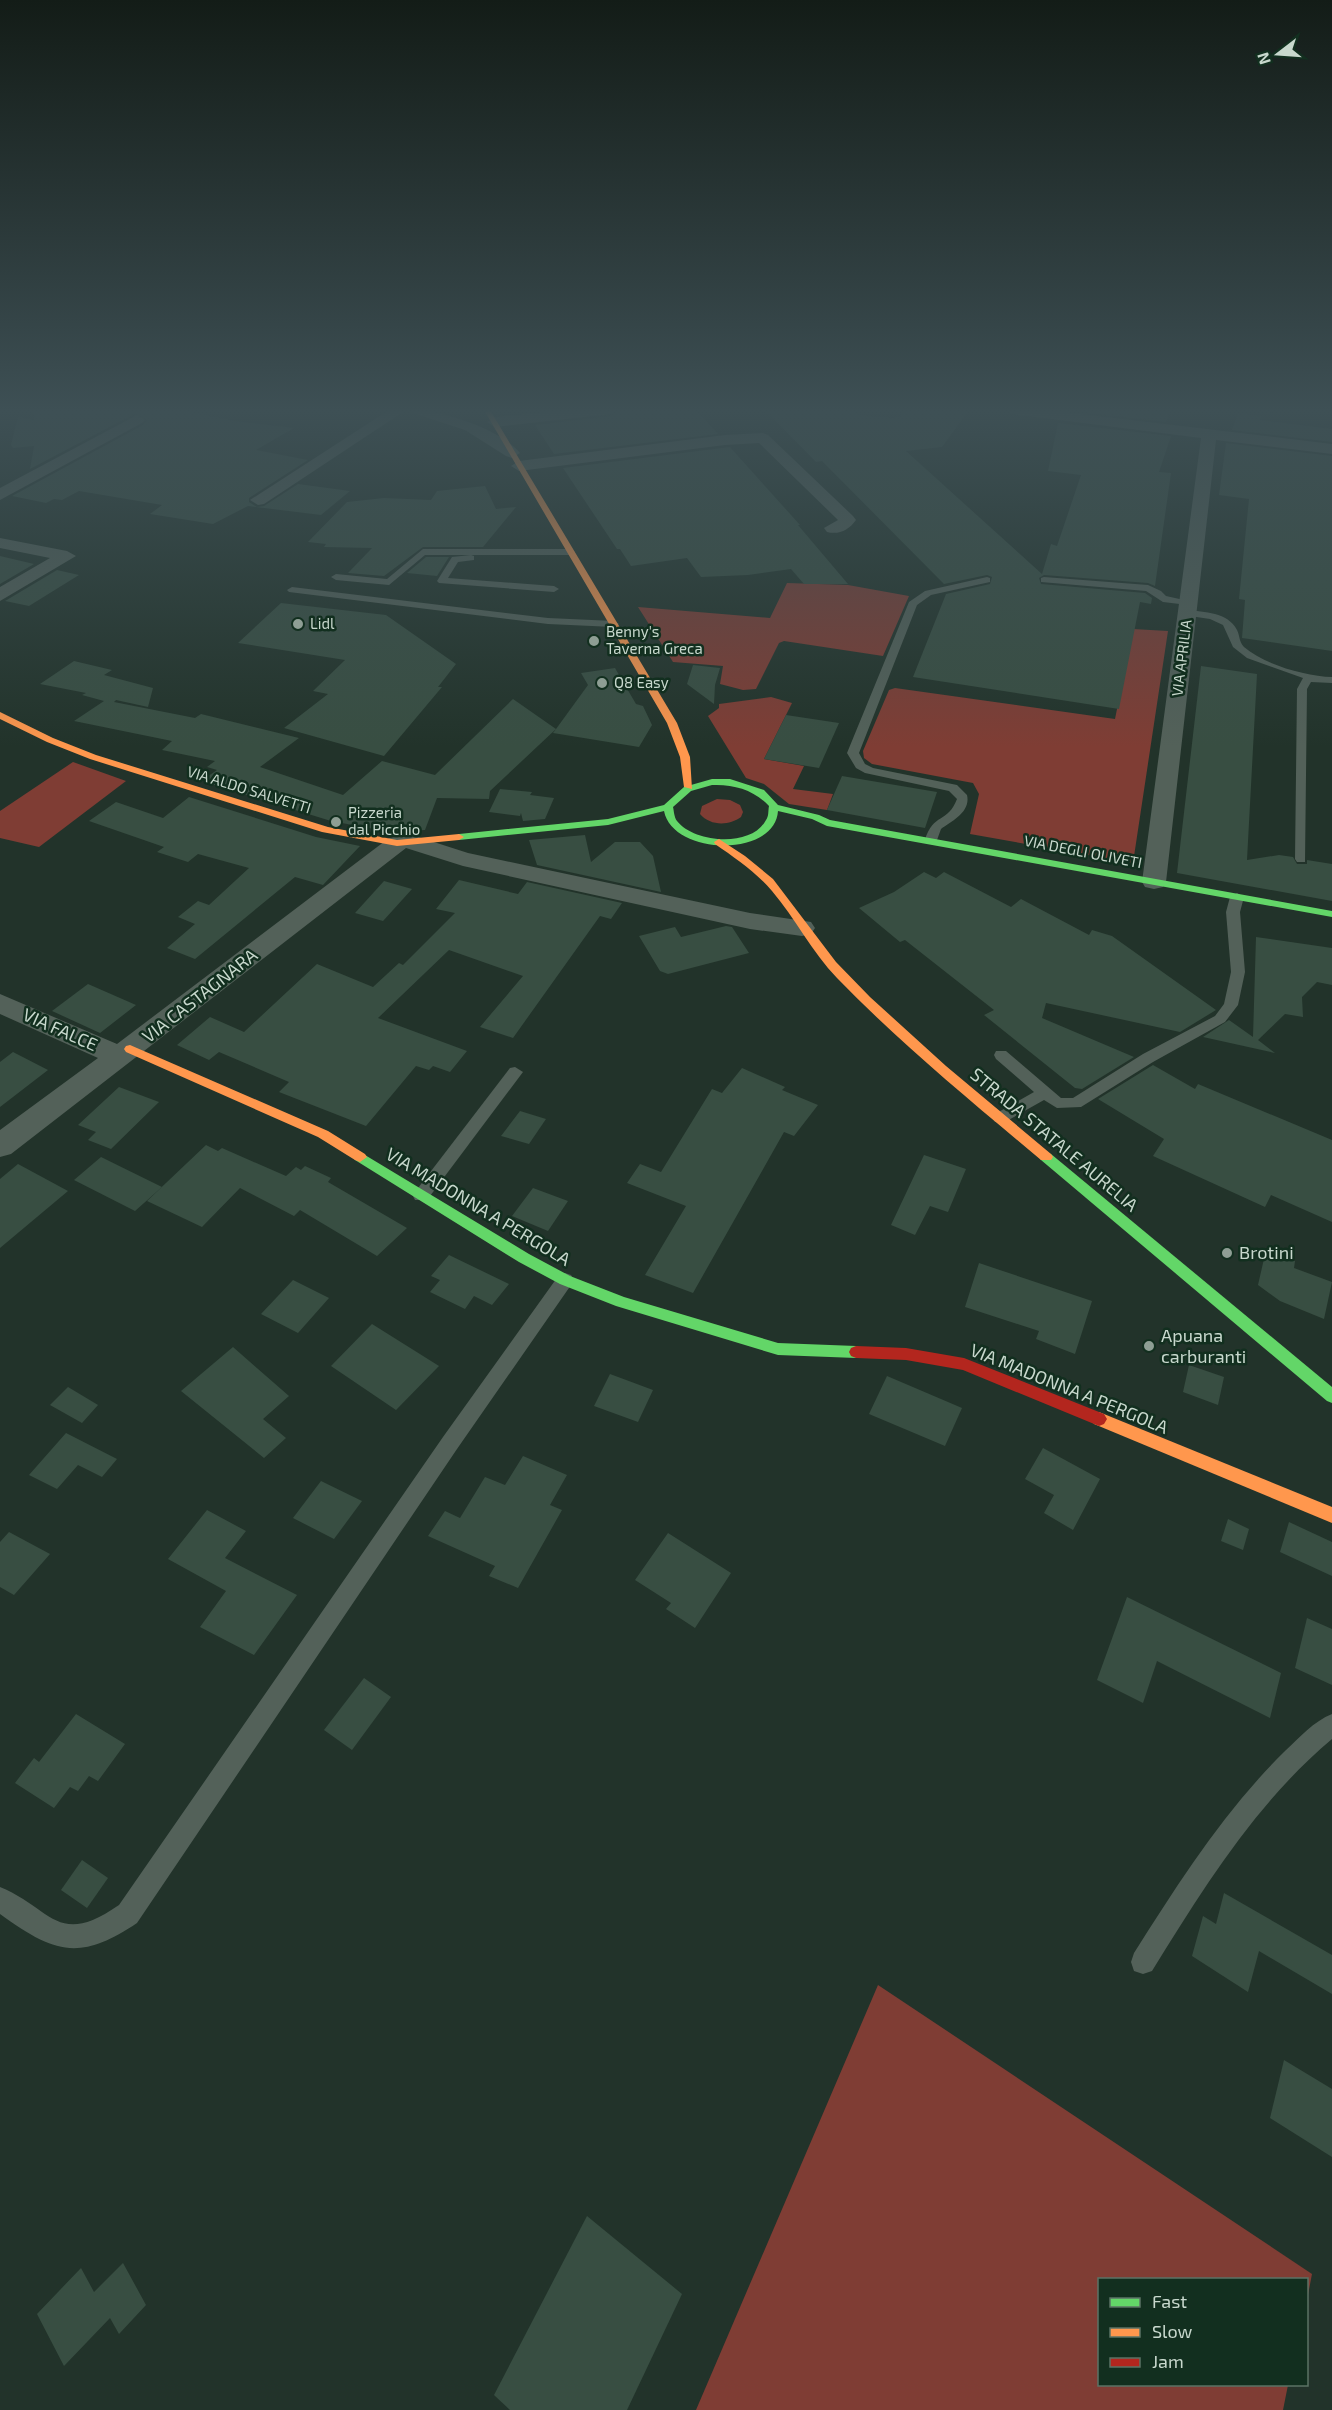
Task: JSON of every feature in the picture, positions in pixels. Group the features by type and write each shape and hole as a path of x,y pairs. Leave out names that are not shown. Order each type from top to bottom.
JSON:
{"main road":[{"path":"553,522 672,723 685,756 689,787"},
{"name":"VIA ALDO SALVETTI","path":"0,715 68,748 124,768 326,830 405,842 608,822 638,822 676,828"},
{"path":"672,723 700,754"},
{"path":"711,765 730,782"},
{"path":"676,828 668,814 668,807 672,799 689,787 709,782 730,782 759,791 774,807"},
{"name":"VIA ALDO SALVETTI","path":"608,822 668,807"},
{"name":"VIA DEGLI OLIVETI","path":"774,807 815,817 827,823"},
{"name":"STRADA STATALE AURELIA","path":"676,828 702,840 719,842 747,839 764,830 775,817 774,807"},
{"name":"VIA DEGLI OLIVETI","path":"764,830 827,823 1237,897 1303,902 1332,914"},
{"name":"STRADA STATALE AURELIA","path":"764,830 765,856 776,889"},
{"name":"STRADA STATALE AURELIA","path":"719,842 757,870 776,889 802,928 866,1001 928,1058 1332,1396"},
{"name":"VIA MADONNA A PERGOLA","path":"125,1054 323,1134 421,1196 565,1280 621,1302 778,1349 906,1354 964,1364 1332,1515"}],"street":[{"path":"833,528 846,522"},
{"name":"VIA APRILIA","path":"1154,882 1198,522"},
{"path":"0,543 67,556 0,595"},
{"path":"405,842 463,859 750,921 802,928"},
{"name":"VIA CASTAGNARA","path":"0,1146 405,842"},
{"name":"VIA FALCE","path":"0,1003 125,1054"}],"lane":[{"path":"336,578 389,582 423,552 570,552"},
{"path":"532,557 455,559 441,580 554,589"},
{"path":"931,840 935,827 958,814 963,798 961,793 953,788 868,771 860,766 853,753 913,604 928,593 987,580"},
{"path":"1044,580 1149,588 1163,599 1222,619 1230,627 1235,645 1244,652 1264,662 1316,678 1332,680"},
{"path":"292,590 548,621 614,624"},
{"path":"1301,859 1302,689 1303,682 1316,678"},
{"path":"1001,1054 1057,1103 1076,1103 1148,1058 1220,1019 1231,1005 1238,972 1233,912 1237,897"},
{"path":"421,1196 515,1072"},
{"path":"999,1118 1044,1093"},
{"path":"0,1899 44,1932 71,1938 109,1929 129,1914 450,1443 565,1280"},
{"path":"1143,1962 1202,1868 1260,1795 1332,1725"}],"shaded area":[{"path":"787,583 848,585 909,596 883,656 784,641 779,643 756,689 743,690 720,684 723,666 673,662 638,607 770,618"},
{"path":"1133,629 1168,631 1133,863 970,834 979,794 973,783 872,764 864,758 863,751 889,690 895,688 1115,719"},
{"path":"771,697 792,703 764,759 804,766 793,789 833,794 827,810 789,804 764,784 746,778 708,716 719,708 719,704"},
{"path":"73,762 126,781 39,847 0,838 0,811"},
{"path":"717,799 730,800 740,805 743,812 741,817 725,823 714,823 704,818 700,814 702,806"},
{"path":"878,1985 1312,2274 1308,2295 1308,2278 1098,2278 1098,2386 1288,2386 1283,2410 696,2410"}],"building":[{"path":"327,522 503,522 483,547 423,547 384,576 348,573 372,548 324,547 326,544 308,542"},
{"path":"599,522 798,522 848,584 804,584 791,569 748,575 701,577 687,558 631,566 620,549 617,549"},
{"path":"883,522 985,522 1042,574 1051,544 1057,546 1065,522 1164,522 1155,586 1148,583 1044,575 1039,578 1041,584 1145,593 1152,598 1151,604 1140,602 1119,709 913,677 946,594 990,584 992,577 987,575 944,584"},
{"path":"1247,522 1332,522 1332,651 1242,638 1245,600 1239,599"},
{"path":"0,556 34,564 0,584"},
{"path":"426,557 449,557 437,576 407,573"},
{"path":"57,570 79,575 29,606 5,601"},
{"path":"281,603 386,615 456,664 438,687 442,687 384,756 284,728 328,694 313,691 345,660 238,643"},
{"path":"74,661 112,670 104,675 153,688 148,707 116,700 114,702 195,718 201,714 299,738 260,767 343,795 382,761 435,775 513,699 556,729 490,791 489,799 437,798 425,830 390,832 331,821 208,783 211,781 204,779 217,770 207,767 215,761 162,750 172,741 74,721 104,701 82,695 86,693 40,684"},
{"path":"693,665 720,668 715,685 714,704 687,684"},
{"path":"1201,666 1257,674 1247,860 1279,855 1293,857 1297,864 1307,864 1307,860 1332,864 1332,901 1177,873"},
{"path":"615,668 636,704 643,706 652,725 639,747 553,733 588,685 581,673"},
{"path":"786,715 839,723 819,768 764,759"},
{"path":"842,776 937,792 925,828 827,810"},
{"path":"500,789 532,792 530,795 554,798 545,819 523,821 521,813 520,816 489,812"},
{"path":"189,797 316,837 360,846 323,885 295,877 195,959 167,948 195,924 178,917 198,901 209,905 249,868 198,854 188,862 157,852 164,847 89,821 116,802 163,818"},
{"path":"585,835 591,862 615,842 640,842 653,856 661,892 537,865 529,840"},
{"path":"924,872 936,878 944,872 1011,907 1021,899 1089,935 1092,930 1112,936 1216,1010 1180,1032 1046,1003 1042,1018 1134,1057 1082,1089 1075,1088 984,1015 994,1010 905,940 900,942 859,908 894,892"},
{"path":"459,880 518,894 527,882 622,903 611,919 600,916 513,1038 480,1027 523,976 449,950 378,1018 467,1051 450,1072 433,1066 429,1070 416,1066 366,1126 279,1092 289,1082 219,1052 209,1060 177,1045 210,1017 244,1032 317,964 373,987 399,963 403,965 455,913 436,909"},
{"path":"384,881 412,889 383,921 355,913"},
{"path":"726,926 732,927 749,953 668,974 660,971 639,936 675,927 681,937"},
{"path":"1256,937 1332,948 1332,985 1317,982 1302,997 1303,1017 1285,1014 1258,1040 1275,1053 1203,1037 1229,1020 1253,1037"},
{"path":"88,984 136,1005 100,1033 52,1011"},
{"path":"13,1052 48,1070 0,1107 0,1062"},
{"path":"1153,1065 1195,1089 1198,1084 1332,1140 1332,1222 1271,1195 1265,1207 1153,1156 1164,1139 1098,1099"},
{"path":"742,1068 785,1087 782,1090 818,1105 794,1136 784,1132 693,1293 645,1275 686,1206 627,1183 640,1164 661,1172 712,1089 722,1093"},
{"path":"119,1087 159,1102 111,1149 88,1140 96,1132 78,1125"},
{"path":"520,1111 546,1119 529,1144 501,1136"},
{"path":"206,1145 218,1151 222,1148 286,1176 296,1167 301,1170 305,1166 331,1178 328,1182 407,1228 377,1256 300,1210 294,1216 240,1188 202,1227 147,1201"},
{"path":"924,1155 966,1169 948,1212 930,1206 915,1235 891,1225"},
{"path":"101,1157 162,1187 135,1211 74,1180"},
{"path":"18,1164 68,1191 0,1248 0,1179"},
{"path":"533,1188 568,1201 548,1231 512,1216"},
{"path":"1266,1250 1295,1261 1294,1268 1332,1282 1324,1319 1280,1301 1258,1285"},
{"path":"449,1255 509,1284 492,1305 474,1296 465,1309 430,1292 440,1280 431,1276"},
{"path":"979,1263 1092,1301 1075,1354 1036,1339 1039,1331 965,1307"},
{"path":"293,1280 329,1298 298,1333 261,1314"},
{"path":"372,1324 439,1366 396,1410 331,1366"},
{"path":"233,1347 289,1396 263,1419 286,1438 264,1458 181,1391"},
{"path":"1189,1365 1224,1377 1218,1405 1183,1392"},
{"path":"610,1374 653,1390 638,1422 594,1406"},
{"path":"887,1376 962,1408 945,1446 869,1414"},
{"path":"68,1387 98,1405 82,1423 50,1405"},
{"path":"66,1433 117,1459 102,1477 78,1465 57,1489 29,1475"},
{"path":"1043,1448 1100,1479 1073,1530 1044,1513 1054,1495 1025,1479"},
{"path":"523,1456 567,1475 550,1505 562,1510 518,1588 489,1576 495,1566 428,1536 445,1511 460,1518 485,1477 505,1485"},
{"path":"321,1481 362,1501 334,1539 293,1518"},
{"path":"207,1510 246,1531 225,1558 297,1595 254,1655 200,1627 226,1591 168,1559"},
{"path":"1228,1519 1249,1529 1243,1550 1221,1541"},
{"path":"1289,1522 1332,1542 1332,1576 1280,1552"},
{"path":"9,1532 50,1554 14,1595 0,1587 0,1542"},
{"path":"668,1533 731,1573 695,1628 666,1609 671,1603 635,1580"},
{"path":"1127,1597 1281,1673 1270,1718 1157,1661 1143,1703 1097,1680"},
{"path":"1307,1618 1332,1629 1332,1685 1295,1668"},
{"path":"364,1678 391,1697 352,1750 324,1730"},
{"path":"76,1714 125,1744 98,1781 89,1776 78,1791 70,1787 54,1808 15,1783 34,1758 39,1762"},
{"path":"82,1860 108,1878 87,1908 61,1890"},
{"path":"1224,1893 1332,1955 1332,1994 1259,1951 1248,1992 1192,1956 1203,1916 1216,1924"},
{"path":"1284,2060 1332,2089 1332,2157 1270,2118"},
{"path":"587,2216 682,2294 627,2410 510,2410 494,2395"},
{"path":"123,2263 146,2305 119,2334 110,2318 64,2366 37,2314 81,2268 94,2292"}],"traffic: fast":[{"path":"730,782 761,792 774,806 772,820 766,828 747,839 714,842 691,837 671,821 668,807 680,793 703,783 730,782"},
{"path":"459,837 608,822 668,807"},
{"path":"774,807 815,817 827,823 1332,914"},
{"path":"360,1157 524,1258 565,1280 621,1302 778,1349 856,1352"},
{"path":"1046,1157 1332,1396"}],"traffic: slow":[{"path":"553,522 672,723 685,757 689,787"},
{"path":"0,715 50,740 93,757 326,830 397,843 459,837"},
{"path":"719,842 769,881 832,965 866,999 942,1069 1046,1157"},
{"path":"130,1049 323,1134 360,1157"},
{"path":"1099,1419 1332,1515"}],"traffic: jam":[{"path":"856,1352 906,1354 964,1364 1099,1419"}],"place":[{"name":"Lidl","path":"298,624"},
{"name":"Benny's Taverna Greca","path":"594,641"},
{"name":"Q8 Easy","path":"602,683"},
{"name":"Pizzeria dal Picchio","path":"336,822"},
{"name":"Brotini","path":"1227,1253"},
{"name":"Apuana carburanti","path":"1149,1346"}]}
